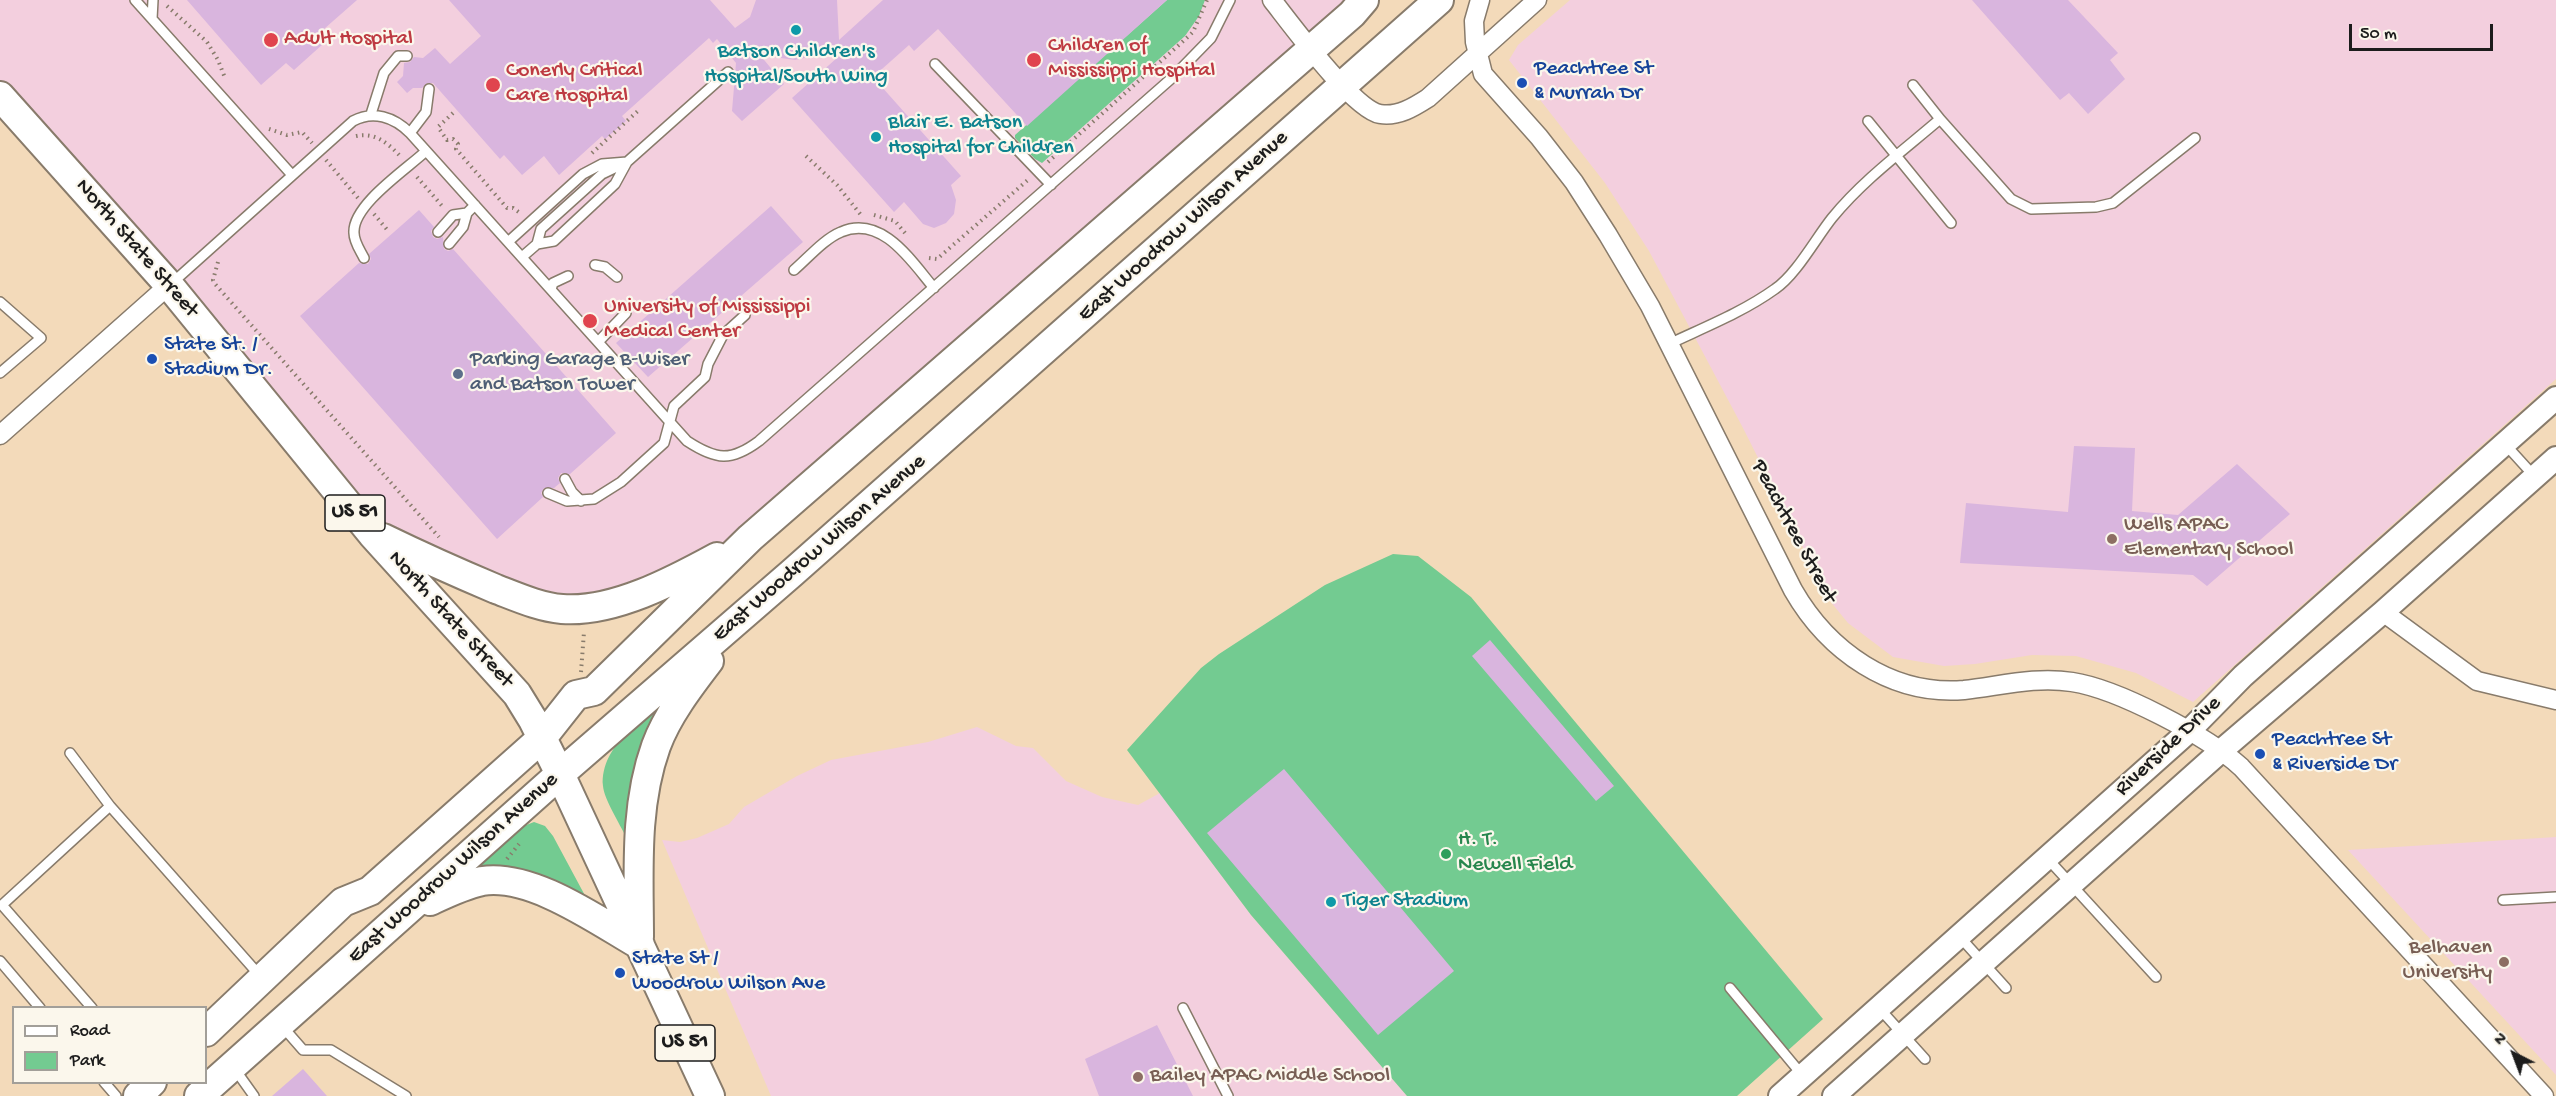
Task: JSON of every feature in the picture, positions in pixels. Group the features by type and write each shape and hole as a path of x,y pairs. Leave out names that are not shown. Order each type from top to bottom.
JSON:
{"main road":[{"name":"East Woodrow Wilson Avenue","path":"207,1031 343,902 369,891 542,738 576,695 594,692 750,538 1352,14 1364,0"},
{"name":"East Woodrow Wilson Avenue","path":"199,1096 560,774 737,622 1439,0"},
{"name":"North State Street","path":"0,96 169,285 372,534 517,694 560,774 710,1096"},
{"path":"372,534 528,602 570,608 635,597 675,580 750,538"},
{"path":"640,945 639,834 646,782 656,746 678,705 737,622"},
{"path":"391,926 454,889 484,881 520,884 556,896 640,945"},
{"path":"138,1096 151,1084"}],"street":[{"path":"1272,0 1344,86 1365,107 1379,114 1392,114 1411,108 1428,98 1537,0"},
{"name":"Peachtree Street","path":"1480,0 1474,21 1477,53 1483,74 1560,164 1608,235 1650,306 1806,614 1828,638 1875,672 1898,682 1961,690 2036,680 2072,682 2102,690 2138,704 2222,750 2241,767 2544,1096"},
{"path":"0,435 169,285"},
{"name":"Riverside Drive","path":"1793,1087 2188,732 2243,676 2556,398"},
{"name":"Riverside Drive","path":"1834,1096 2222,750 2383,612 2556,458"},
{"path":"2383,612 2477,681 2556,699"}],"lane":[{"path":"135,0 292,175"},
{"path":"152,19 153,0"},
{"path":"169,285 353,121 371,114 386,117 403,126 687,441 712,455 723,457 751,447 1051,186 1199,52 1210,38 1230,0"},
{"path":"371,114 384,73 398,56 407,56"},
{"path":"934,64 1051,186"},
{"path":"537,244 541,229 602,174 627,162 728,72"},
{"path":"1913,85 2011,199 2031,209 2096,207 2113,203 2195,138"},
{"path":"410,134 426,112 429,89"},
{"path":"1669,344 1739,311 1777,288 1833,217 1940,119"},
{"path":"1868,121 1951,223"},
{"path":"364,258 355,241 353,231 357,216 366,205 426,151"},
{"path":"508,242 583,174 602,164 627,162"},
{"path":"522,257 537,244 554,241 615,184 627,162"},
{"path":"449,244 463,227 467,213 475,205"},
{"path":"438,232 453,215 467,213"},
{"path":"794,270 842,231 857,229 874,231 896,243 934,288"},
{"path":"595,265 605,267 617,277"},
{"path":"550,289 554,283 568,276"},
{"path":"0,302 41,338 0,373"},
{"path":"598,342 626,313"},
{"path":"548,493 567,501 581,501 594,499 621,482 664,443 674,406 705,377 708,364 723,335 745,315"},
{"path":"2505,444 2535,477"},
{"path":"565,478 572,492 581,501"},
{"path":"69,753 110,806 262,979"},
{"path":"90,1006 2,905 110,806"},
{"path":"2047,858 2156,977"},
{"path":"2503,900 2556,897"},
{"path":"1959,936 2006,988"},
{"path":"0,961 38,1006"},
{"path":"1730,988 1793,1087"},
{"path":"1184,1008 1228,1096"},
{"path":"1879,1008 1925,1059"},
{"path":"280,1024 303,1050 331,1050 406,1096"},
{"path":"233,1066 254,1096"},
{"path":"105,1084 116,1096"}],"path":[{"path":"161,0 174,15 194,29 207,42 226,79"},
{"path":"587,157 640,109"},
{"path":"453,113 438,127 447,140 453,139 458,144 456,149 507,208 513,208 519,213 525,212"},
{"path":"268,129 287,135 302,132 389,232"},
{"path":"349,142 356,136 367,134 376,136 399,154 423,185 453,215"},
{"path":"318,169 334,155"},
{"path":"223,255 216,266 213,280 215,284 442,539"},
{"path":"570,608 585,625 576,695"}],"shaded area":[{"name":"University of Mississippi Medical Center","path":"0,0 1356,0 750,538 562,609 372,534 0,109"},
{"path":"1570,0 2556,0 2556,379 2193,702 2136,673 2076,656 2032,655 1975,664 1944,666 1893,657 1848,623 1830,601 1743,428 1649,251 1605,183 1509,60 1518,45"},
{"path":"977,727 1016,746 1033,748 1066,781 1102,797 1138,805 1160,793 1251,915 1407,1096 771,1096 662,840 680,842 697,838 729,824 744,807 797,776 831,760 928,742"},
{"name":"Belhaven University","path":"2556,837 2556,1075 2348,850"}],"green space":[{"path":"1167,0 1205,0 1199,16 1185,36 1042,163 1035,159 1015,138 1015,135"},
{"name":"H. T. Newell Field","path":"1393,554 1418,556 1471,597 1823,1019 1737,1096 1407,1096 1251,915 1127,750 1201,668 1219,654 1325,585"},
{"path":"674,692 626,837 604,791 604,771 609,757 627,732"},
{"path":"534,822 545,826 553,836 589,903 501,867 472,867 516,829"}],"building":[{"name":"Adult Hospital","path":"187,0 357,0 316,36 323,44 294,70 286,63 261,85"},
{"path":"449,0 710,0 735,28 750,17 756,0 837,0 839,40 883,0 1167,0 1027,126 938,29 914,51 909,45 873,77 961,176 951,185 956,200 954,214 946,223 934,228 923,224 904,202 894,212 792,98 847,49 795,60 760,55 784,84 742,121 732,111 736,63 717,39 713,43 709,38 622,116 626,121 605,139 602,136 559,175 544,156 522,175 504,155 500,159 433,83 427,83 422,88 413,88 407,93 397,82 403,76 404,63 410,62 414,57 423,58 435,48 450,64 481,36"},
{"path":"1972,0 2068,0 2118,53 2110,60 2125,79 2088,114 2069,93 2060,100"},
{"path":"771,206 803,242 648,377 616,343"},
{"name":"Parking Garage B-Wiser and Batson Tower","path":"419,210 434,227 431,231 433,237 437,239 443,237 444,249 448,251 453,249 616,433 570,474 561,473 558,478 560,483 554,488 544,488 541,493 543,497 497,539 300,316 359,263 368,264 371,259 369,254"},
{"name":"Wells APAC Elementary School","path":"2074,446 2135,448 2132,511 2178,515 2237,464 2290,514 2207,586 2193,575 1960,563 1966,503 2068,512"},
{"path":"1490,640 1614,786 1596,801 1472,656"},
{"name":"Tiger Stadium","path":"1284,769 1454,971 1378,1035 1207,833"},
{"name":"Bailey APAC Middle School","path":"1157,1025 1193,1096 1099,1096 1085,1059"},
{"path":"303,1069 327,1096 272,1096"}],"place":[{"name":"Batson Children's Hospital/South Wing","path":"796,30"},
{"name":"Adult Hospital","path":"271,40"},
{"name":"Children of Mississippi Hospital","path":"1034,60"},
{"name":"Peachtree St & Murrah Dr","path":"1522,83"},
{"name":"Conerly Critical Care Hospital","path":"493,85"},
{"name":"Blair E. Batson Hospital for Children","path":"876,137"},
{"name":"University of Mississippi Medical Center","path":"590,321"},
{"name":"State St. / Stadium Dr.","path":"152,359"},
{"name":"Parking Garage B-Wiser and Batson Tower","path":"458,374"},
{"name":"Wells APAC Elementary School","path":"2112,539"},
{"name":"Peachtree St & Riverside Dr","path":"2260,754"},
{"name":"H. T. Newell Field","path":"1446,854"},
{"name":"Tiger Stadium","path":"1331,902"},
{"name":"Belhaven University","path":"2504,962"},
{"name":"State St / Woodrow Wilson Ave","path":"620,973"},
{"name":"Bailey APAC Middle School","path":"1138,1077"}]}
